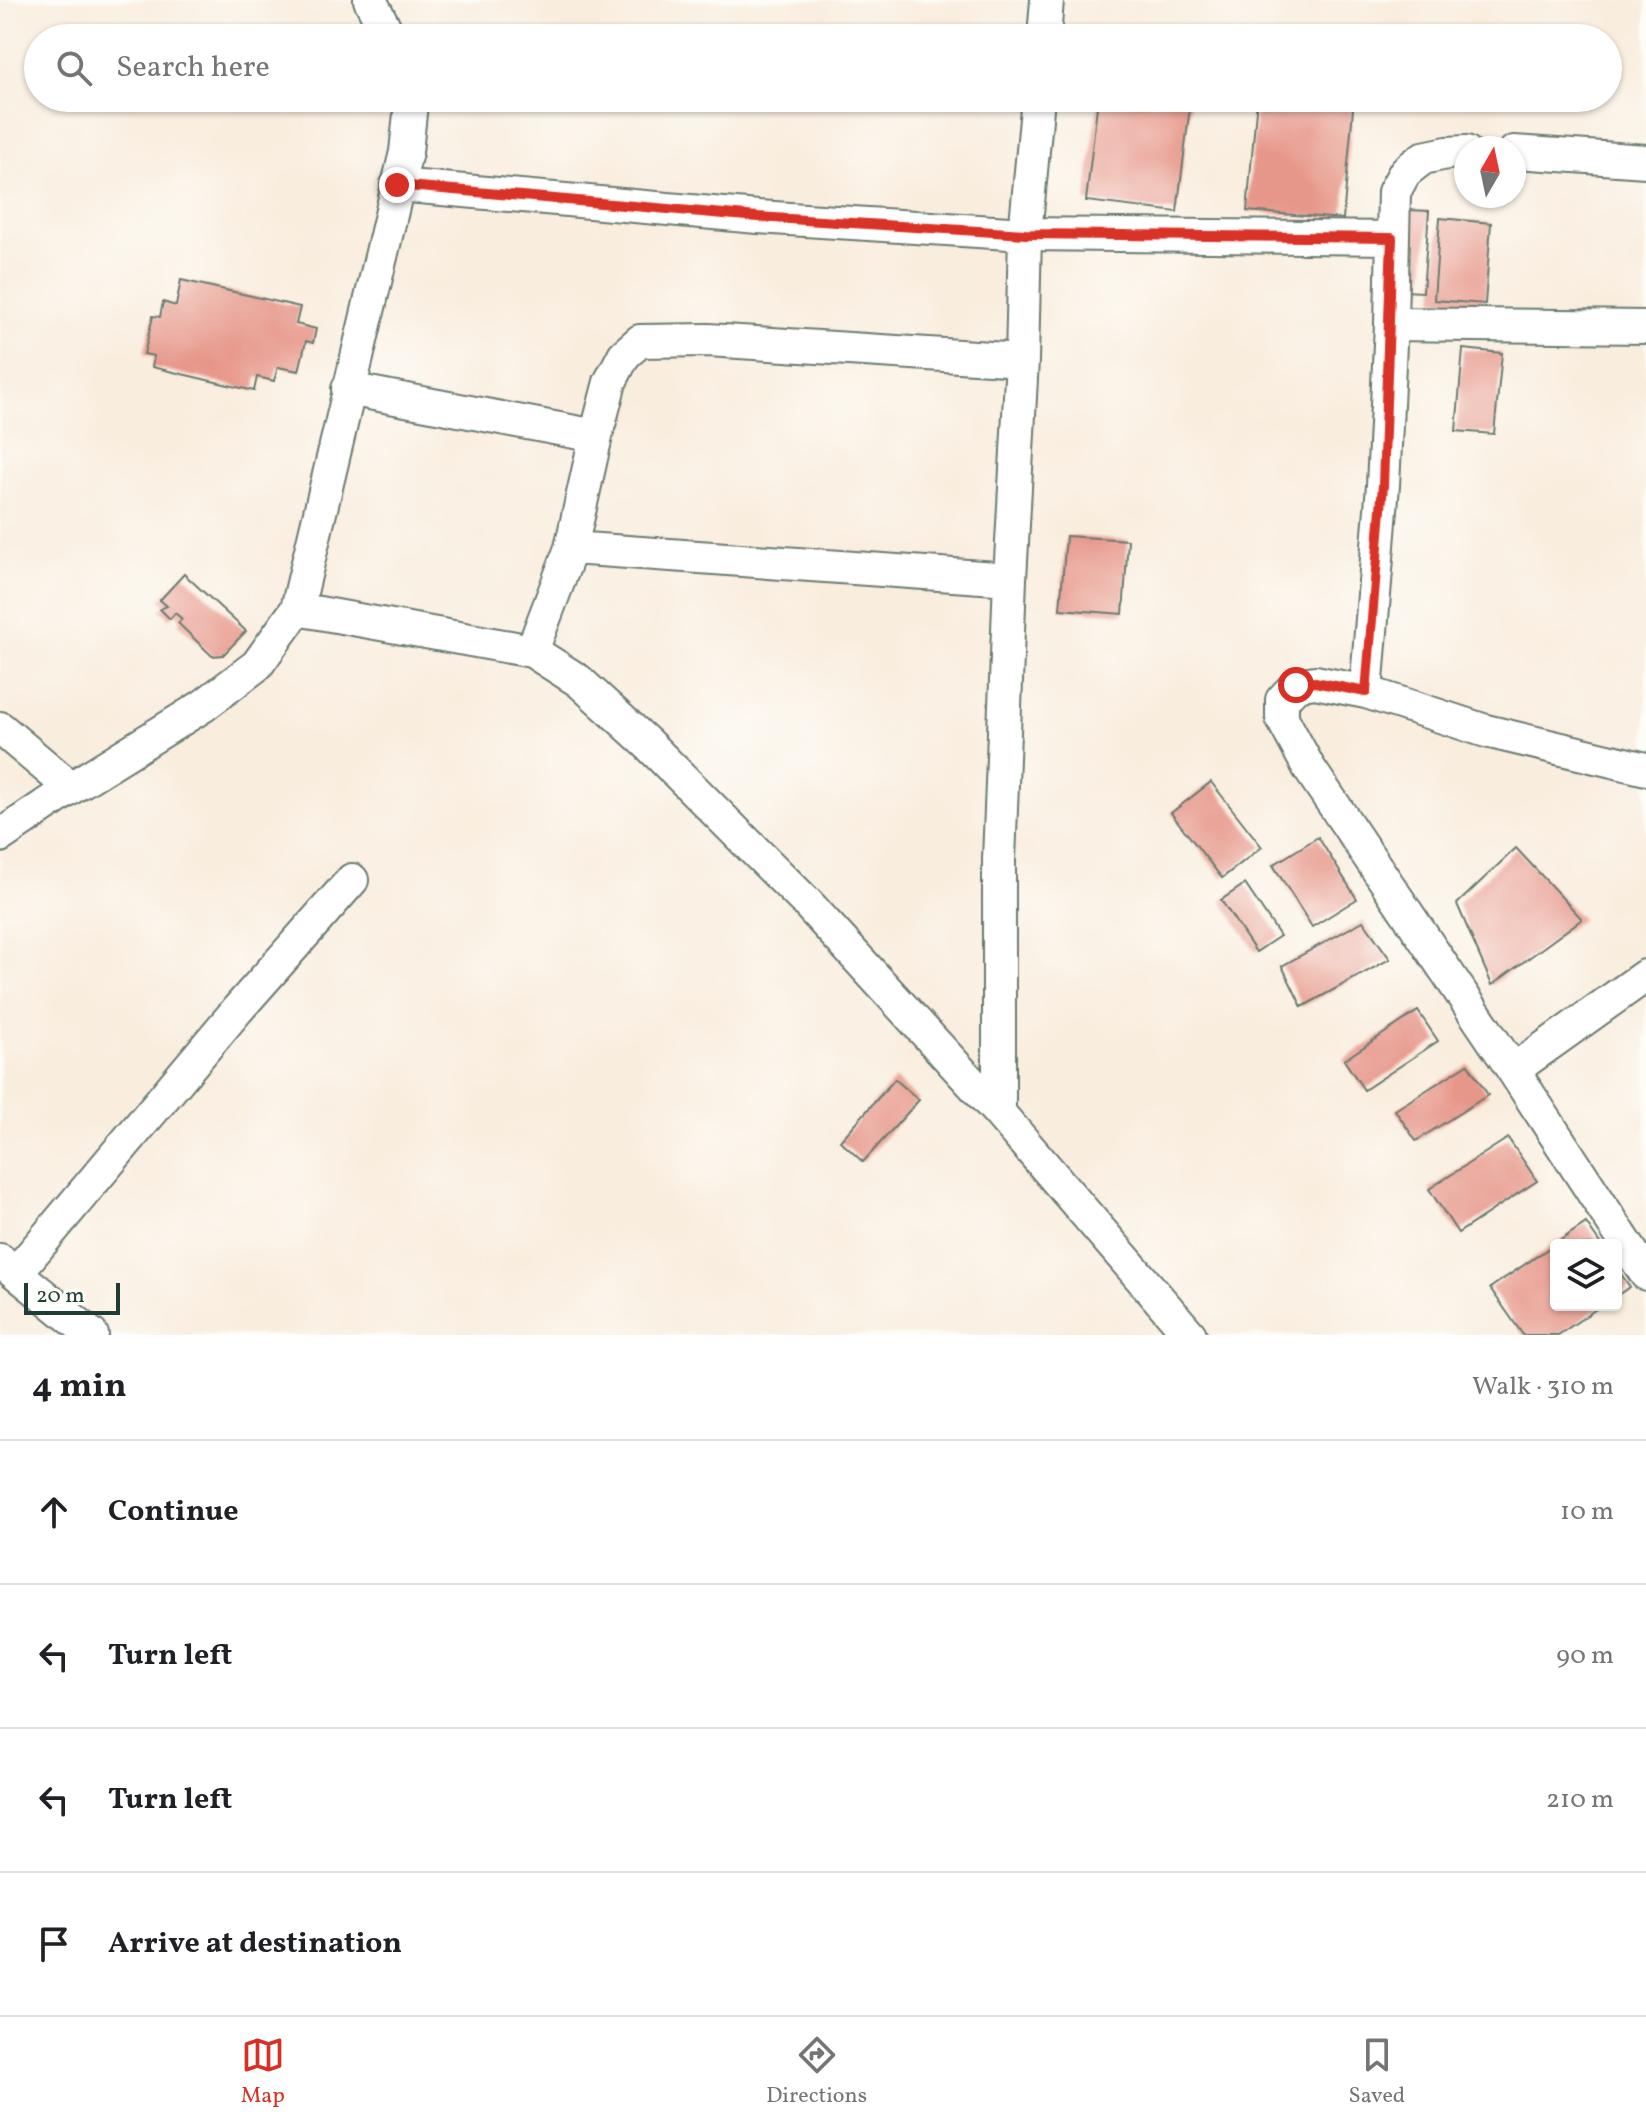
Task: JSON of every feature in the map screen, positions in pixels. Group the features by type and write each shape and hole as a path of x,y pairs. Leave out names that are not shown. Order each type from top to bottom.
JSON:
{"street":[{"path":"370,0 383,24"},
{"path":"1045,24 1047,0"},
{"path":"0,836 203,706 257,665 297,609 406,152 410,112"},
{"path":"999,1113 999,860 1025,234 1037,112"},
{"path":"1366,692 1383,485 1394,192 1405,172 1423,158 1454,153"},
{"path":"1526,153 1646,161"},
{"path":"397,185 758,217 1025,234 1392,238"},
{"path":"1391,324 1646,327"},
{"path":"532,651 571,548 610,382 624,355 640,341 708,340 1022,360"},
{"path":"348,389 596,436"},
{"path":"571,548 1010,579"},
{"path":"297,609 532,651 579,681 647,743 808,904 999,1113 1190,1335"},
{"path":"1640,774 1486,731 1366,692 1315,682 1296,685 1282,700 1282,718 1309,768 1646,1274"},
{"path":"0,728 71,788"},
{"path":"92,1335 8,1266 352,880"},
{"path":"1513,1070 1645,976"}],"building":[{"path":"1096,112 1189,112 1177,212 1086,201"},
{"path":"1256,112 1353,112 1343,219 1247,211"},
{"path":"1388,209 1429,211 1423,292 1383,290"},
{"path":"1440,218 1491,223 1485,304 1434,300"},
{"path":"181,280 300,307 296,324 316,329 313,343 306,341 299,371 278,367 274,381 257,377 254,391 152,367 154,356 144,354 153,316 160,317 163,302 176,306"},
{"path":"1463,349 1502,353 1494,434 1456,431"},
{"path":"1066,536 1128,540 1123,614 1060,609"},
{"path":"184,574 246,631 223,655 212,656 178,623 182,619 175,613 170,619 160,609 167,606 160,600"},
{"path":"1211,782 1262,847 1222,878 1171,813"},
{"path":"1318,837 1357,899 1312,927 1273,865"},
{"path":"1516,848 1582,919 1492,985 1457,904"},
{"path":"1245,884 1280,936 1256,952 1221,900"},
{"path":"1363,921 1390,959 1302,1007 1282,966"},
{"path":"1418,1011 1438,1041 1364,1090 1344,1060"},
{"path":"1468,1064 1488,1095 1416,1141 1395,1110"},
{"path":"895,1079 919,1100 863,1162 840,1141"},
{"path":"1508,1138 1537,1181 1458,1233 1429,1189"},
{"path":"1586,1223 1597,1239 1562,1239"},
{"path":"1550,1247 1550,1311 1593,1311 1558,1335 1523,1335 1490,1288"},
{"path":"1622,1276 1630,1287 1622,1292"}],"route":[{"path":"397,185 758,217 1025,234 1392,238 1383,485 1366,692 1315,682 1296,685"}]}
